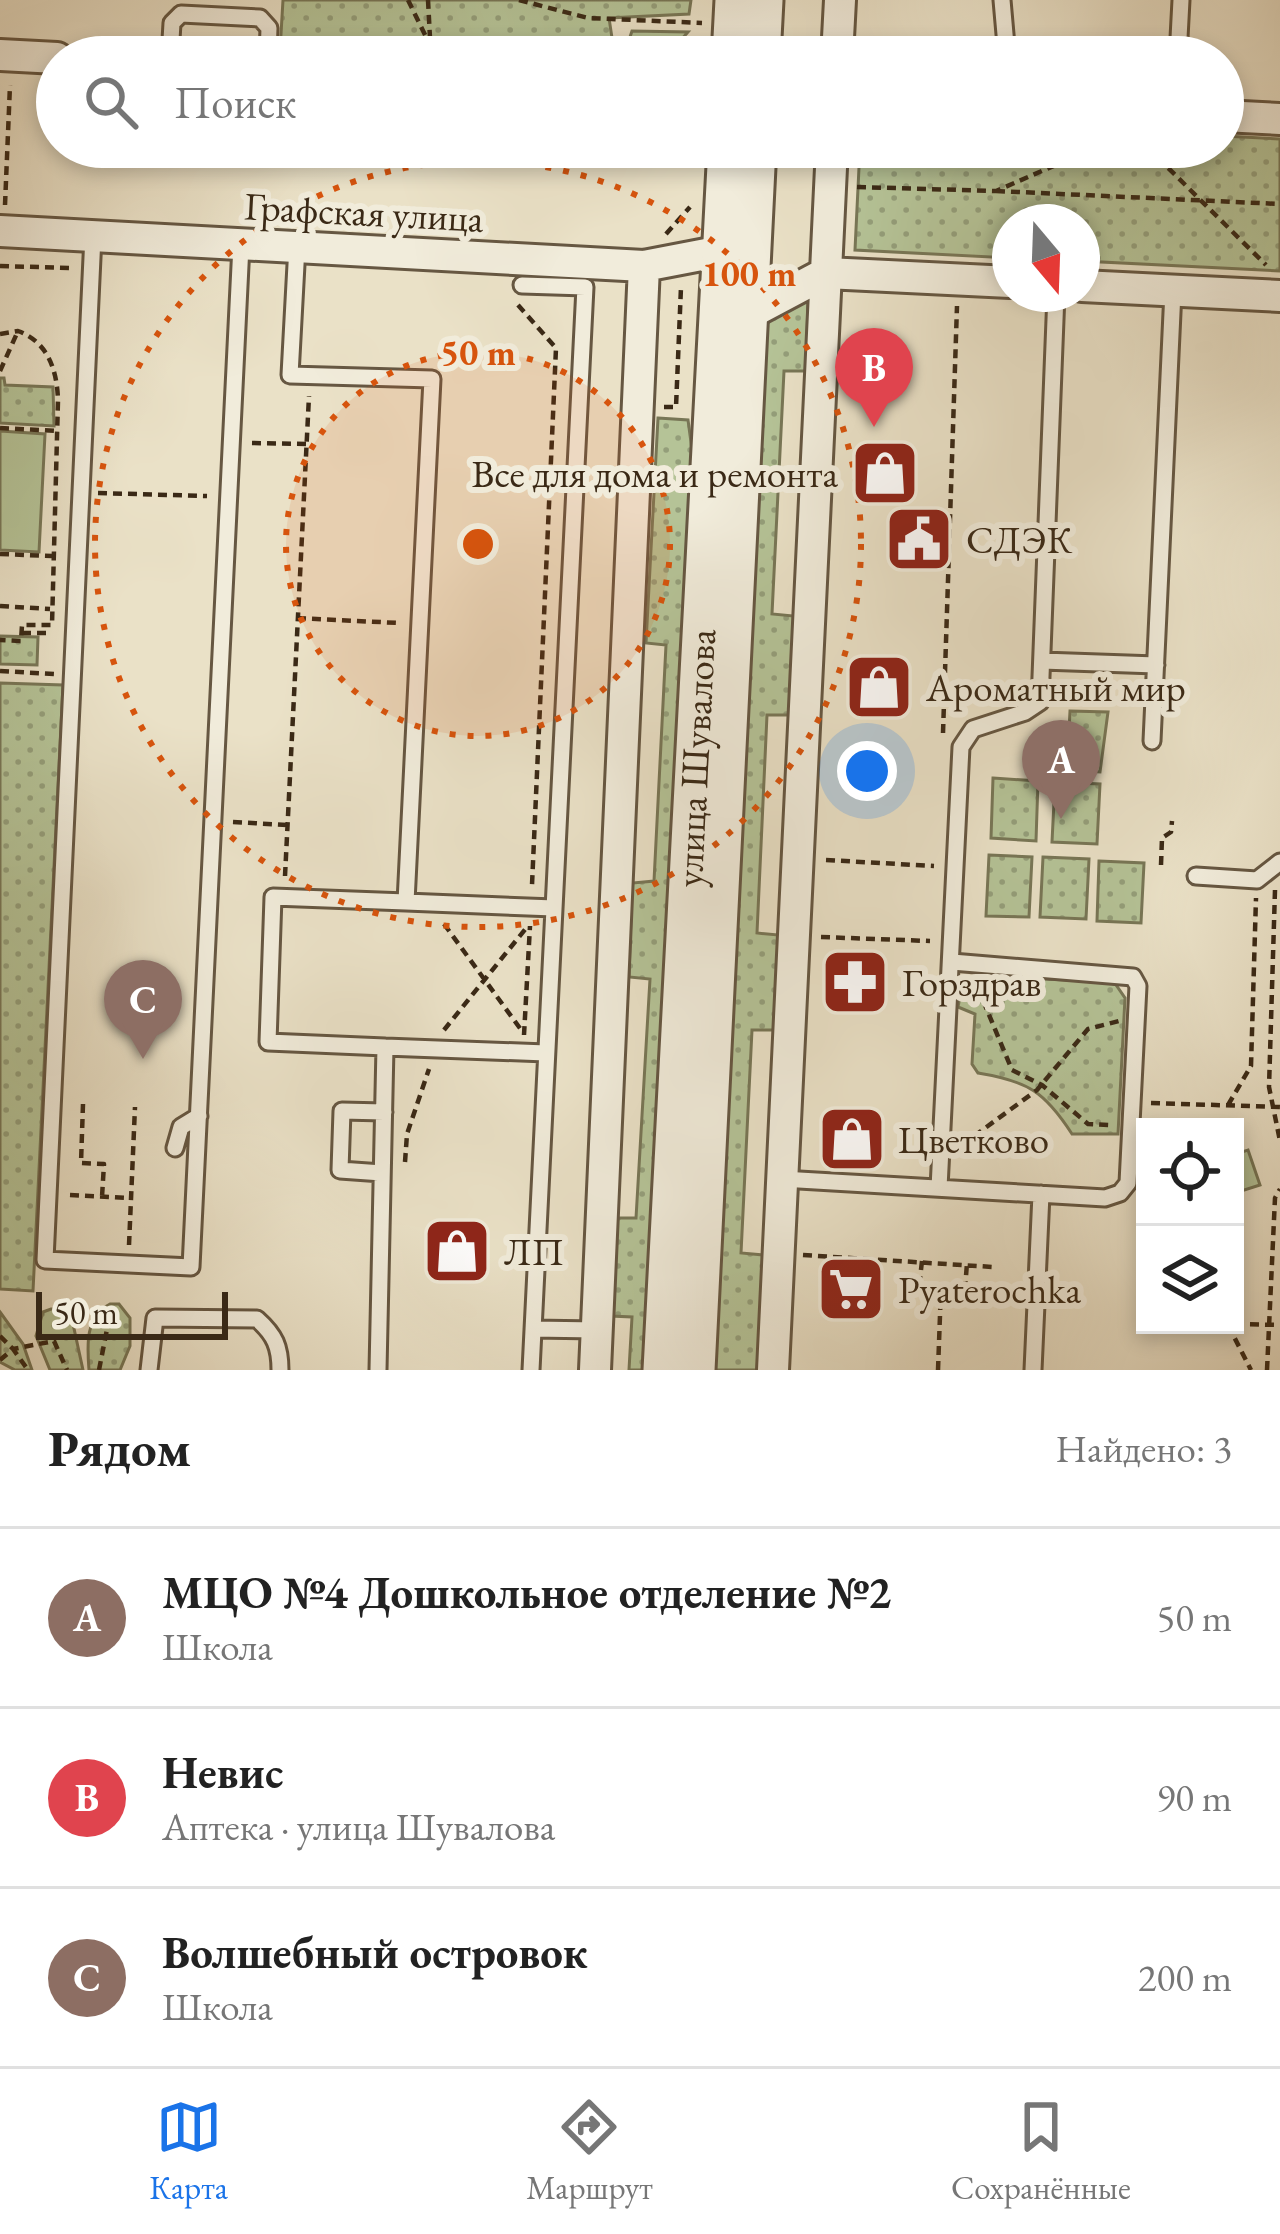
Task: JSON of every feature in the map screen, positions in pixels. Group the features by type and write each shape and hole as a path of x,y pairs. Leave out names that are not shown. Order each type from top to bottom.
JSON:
{"street":[{"path":"733,36 735,0"},
{"path":"761,36 763,0"},
{"path":"838,36 840,0"},
{"path":"6,55 36,57"},
{"path":"1244,117 1280,119"},
{"name":"улица Шувалова","path":"663,1370 727,168"},
{"name":"улица Шувалова","path":"695,1370 755,168"},
{"path":"772,1370 831,168"},
{"name":"Графская улица","path":"2,232 644,266 722,251"},
{"path":"595,1370 644,266"},
{"path":"747,315 826,273 992,281"},
{"path":"1100,287 1173,291 1277,284"}],"lane":[{"path":"1002,0 1005,36"},
{"path":"1179,36 1181,0"},
{"path":"171,36 172,23 182,14 266,21 267,36"},
{"path":"93,236 45,1260 191,1267 241,244"},
{"path":"296,246 290,375 432,379 406,902"},
{"path":"523,285 585,287 531,1370"},
{"path":"1152,741 1173,291"},
{"path":"940,1179 962,746 965,736 985,722 1035,708 1040,702 1055,312"},
{"path":"1042,661 1156,665"},
{"path":"1196,877 1257,880 1280,862"},
{"path":"546,1053 268,1042 273,897 406,902 531,915 554,908"},
{"path":"782,1179 940,1179 1105,1198 1120,1193 1128,1183 1138,986 1133,977 952,962"},
{"path":"378,1370 385,1047"},
{"path":"382,1173 340,1170 342,1111 384,1112"},
{"path":"175,1148 182,1126 200,1116"},
{"path":"1034,1370 1042,1194"},
{"path":"149,1370 155,1318 257,1319 272,1333 280,1352 280,1370"},
{"path":"533,1329 597,1330"}],"path":[{"path":"426,36 409,1 426,0 430,36"},
{"path":"519,0 588,18 702,23"},
{"path":"6,55 1,266 92,269"},
{"path":"996,191 1049,168"},
{"path":"1167,168 1277,284"},
{"path":"851,187 1280,204"},
{"path":"644,266 690,207"},
{"path":"943,733 958,294"},
{"path":"0,334 19,331 29,335 53,364 58,430 52,625 22,626 21,641 0,640"},
{"path":"0,371 19,331"},
{"path":"525,1053 556,348"},
{"path":"284,896 308,410"},
{"path":"0,428 58,430"},
{"path":"232,442 307,444"},
{"path":"96,493 213,496"},
{"path":"0,554 52,556"},
{"path":"0,606 50,609"},
{"path":"296,618 417,623"},
{"path":"0,671 56,674"},
{"path":"216,821 287,825"},
{"path":"1161,865 1162,838 1172,832 1172,821"},
{"path":"814,860 938,866"},
{"path":"1228,1106 1251,1066 1257,880"},
{"path":"1276,892 1269,1088 1277,1107 1280,1141"},
{"path":"508,921 531,915"},
{"path":"462,1033 441,1033 484,983 531,915"},
{"path":"464,920 441,919 524,1035"},
{"path":"809,937 935,941"},
{"path":"950,996 982,998 1012,1070 1042,1085 1088,1124 1114,1125 1114,1134"},
{"path":"940,1179 957,1172 958,1148 1042,1085 1088,1029 1119,1021"},
{"path":"503,1034 524,1035"},
{"path":"404,1181 407,1134 429,1068"},
{"path":"66,1103 100,1105"},
{"path":"1149,1103 1277,1107"},
{"path":"82,1104 81,1163 104,1164 102,1197"},
{"path":"117,1106 135,1107 128,1252 163,1254 162,1266"},
{"path":"1267,1370 1280,1189"},
{"path":"61,1195 130,1198"},
{"path":"803,1255 993,1267"},
{"path":"922,1261 920,1286 965,1289 967,1262"},
{"path":"938,1370 941,1288"},
{"path":"99,1370 110,1314"},
{"path":"1244,1324 1280,1325"},
{"path":"1235,1334 1251,1370"},
{"path":"0,1336 28,1370"},
{"path":"0,1360 13,1349 54,1341 67,1370"}],"green space":[{"path":"283,0 691,0 689,14 609,18 612,36 281,36"},
{"path":"632,31 688,32 684,36 630,36"},
{"path":"1244,137 1280,139 1280,271 1100,262 1100,204 992,204 992,257 855,250 859,168 1244,168"},
{"path":"808,300 806,371 784,371 772,614 794,616 789,715 767,715 757,933 779,935 774,1030 752,1030 741,1253 763,1255 758,1370 713,1370 766,321"},
{"path":"0,378 5,385 53,387 54,426 0,423"},
{"path":"658,418 688,420 698,494 650,1370 629,1370 632,1317 611,1316 615,1218 636,1218 650,979 629,977 632,883 654,881 666,645 646,643"},
{"path":"0,431 45,434 39,552 0,550"},
{"path":"0,636 38,637 37,665 0,664"},
{"path":"0,683 63,685 33,1291 0,1289"},
{"path":"1070,711 1108,712 1100,772 1067,770"},
{"path":"993,778 1038,781 1036,841 991,838"},
{"path":"1055,782 1100,784 1097,844 1052,842"},
{"path":"989,855 1032,857 1029,917 986,916"},
{"path":"1043,857 1089,859 1086,919 1040,917"},
{"path":"1099,861 1144,863 1141,923 1097,921"},
{"path":"976,976 1114,982 1125,998 1118,1134 1072,1134 1034,1091 978,1073 972,1064 975,1014 958,1007 963,981"},
{"path":"1248,1150 1260,1185 1244,1190 1244,1151"},
{"path":"110,1304 119,1304 130,1318 130,1346 120,1370 89,1370 92,1324"},
{"path":"60,1309 73,1324 83,1370 50,1370 36,1336 43,1312"},
{"path":"0,1312 23,1344 32,1370 15,1370 0,1362"}],"place":[{"name":"Невис","path":"874,427"},
{"name":"Все для дома и ремонта","path":"885,473"},
{"name":"СДЭК","path":"919,539"},
{"name":"Ароматный мир","path":"879,687"},
{"name":"МЦО №4 Дошкольное отделение №2","path":"1061,819"},
{"name":"Горздрав","path":"855,982"},
{"name":"Волшебный островок","path":"143,1059"},
{"name":"Цветково","path":"852,1139"},
{"name":"ЛП","path":"457,1251"},
{"name":"Pyaterochka","path":"851,1289"}]}
